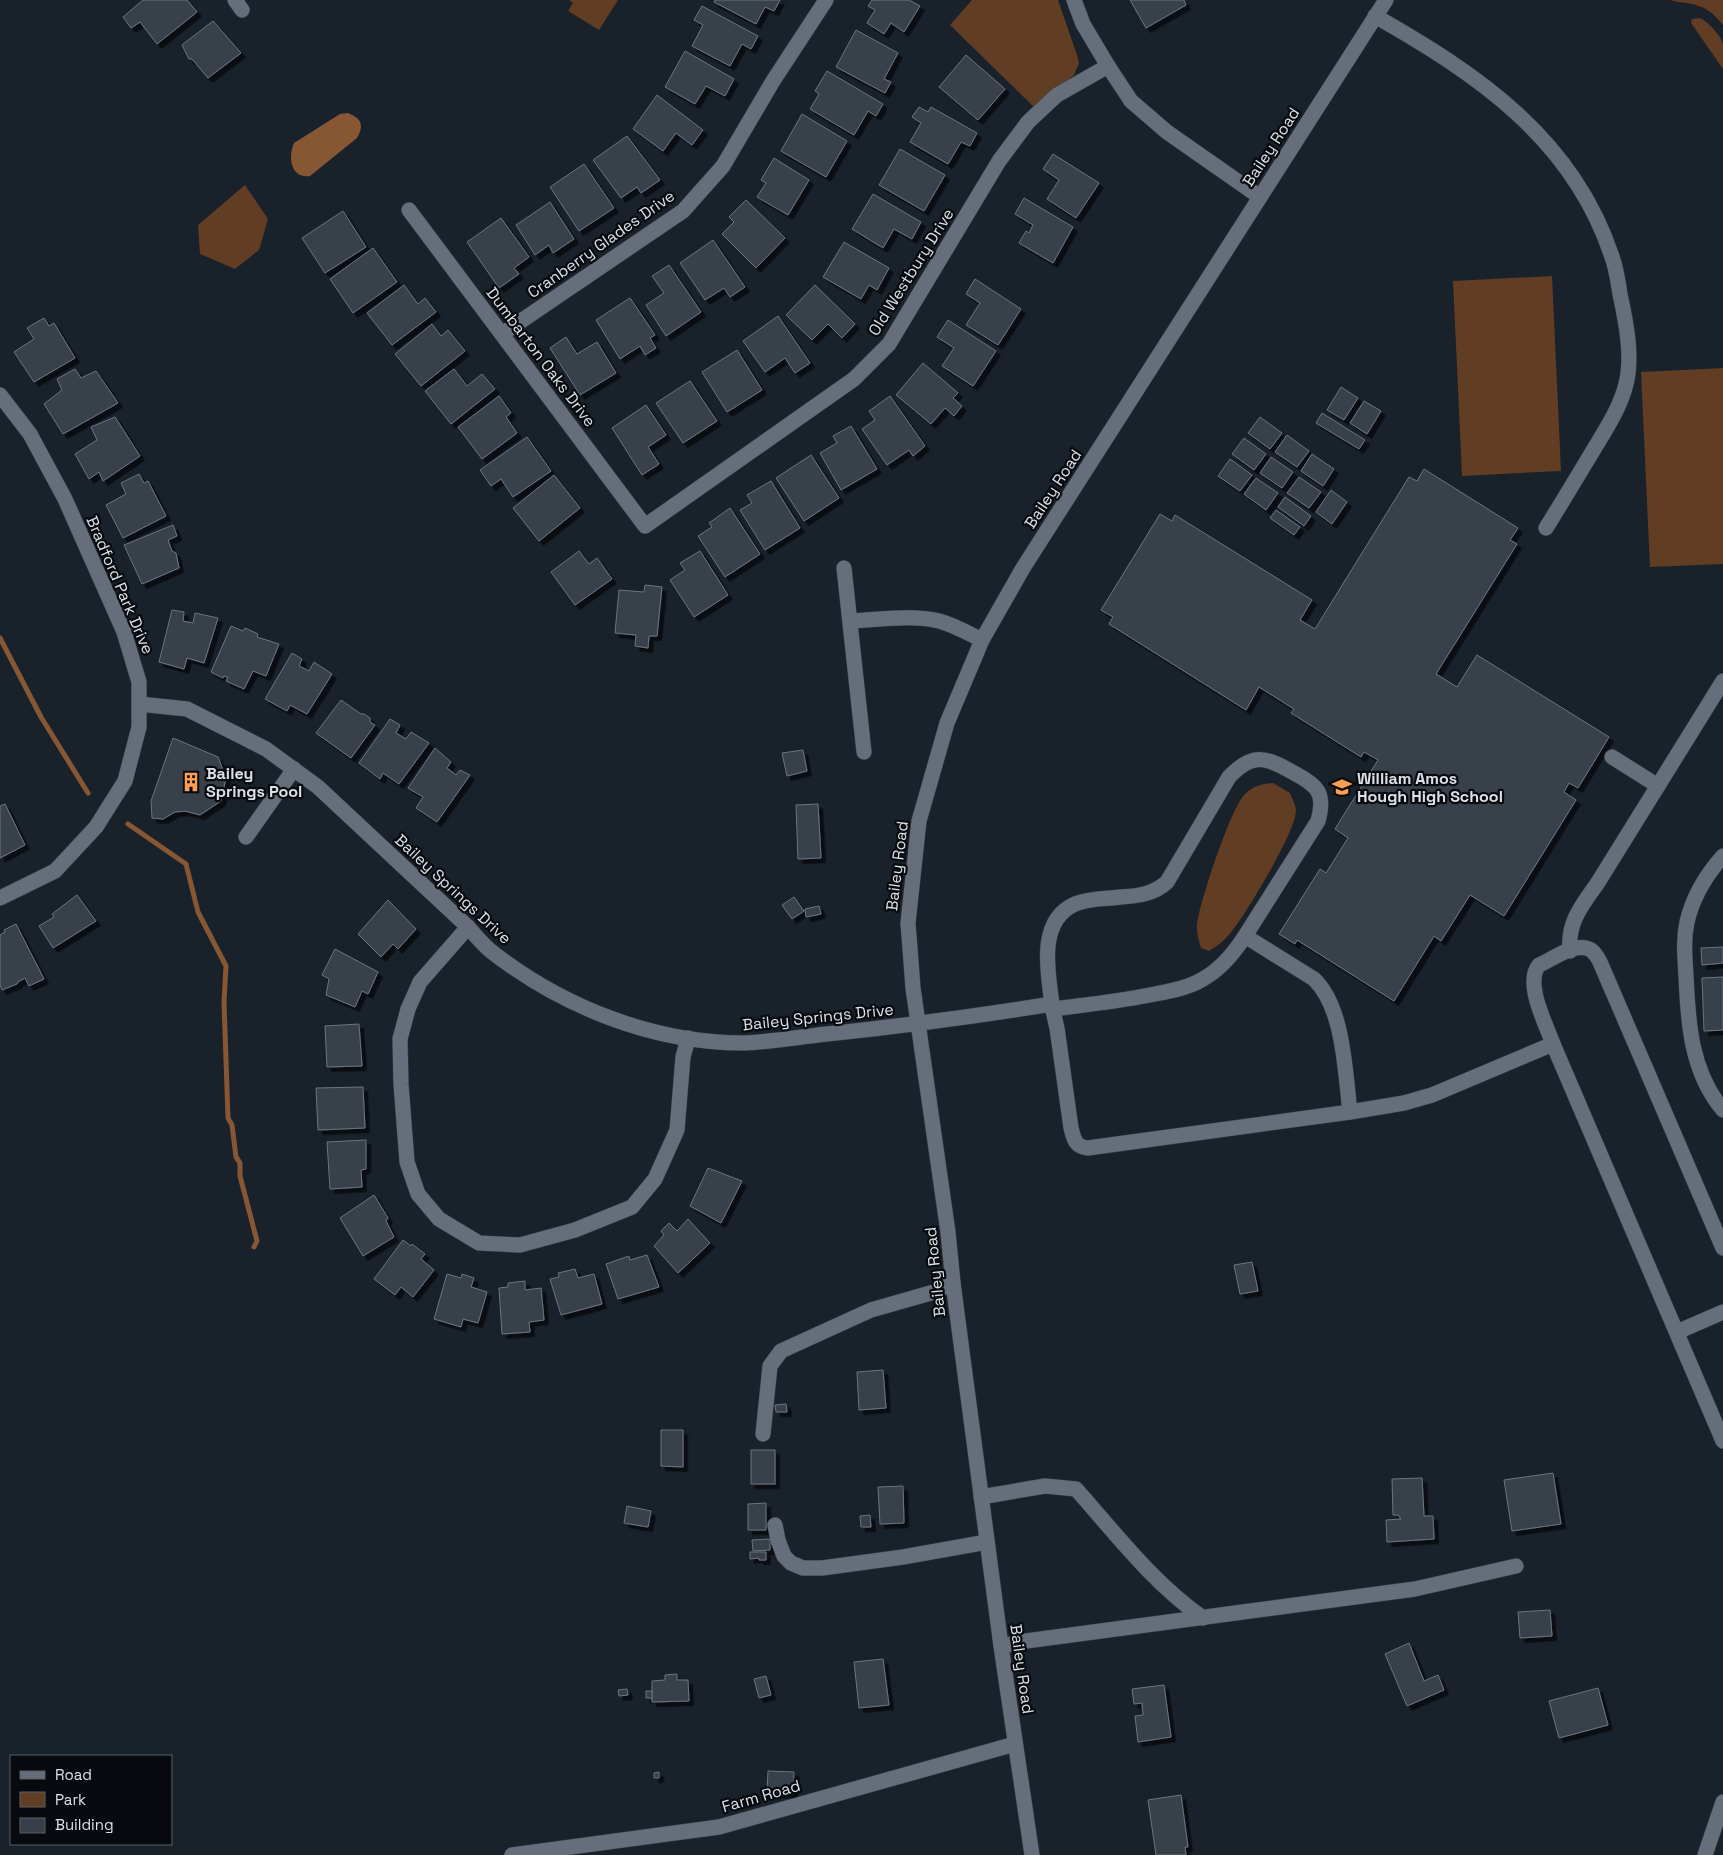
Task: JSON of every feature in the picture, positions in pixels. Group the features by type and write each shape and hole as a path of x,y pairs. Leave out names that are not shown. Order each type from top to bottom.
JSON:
{"street":[{"name":"Cranberry Glades Drive","path":"502,334 683,211 723,166 773,81 826,0"},
{"path":"1074,0 1083,24 1131,101 1167,132 1260,197"},
{"name":"Bailey Road","path":"1032,1855 1001,1646 953,1283 948,1232 920,1024 913,988 908,923 919,821 947,723 982,640 1024,568 1386,0"},
{"path":"1375,16 1473,78 1516,112 1549,144 1583,191 1612,255 1625,316 1628,364 1627,382 1611,420 1546,528"},
{"name":"Old Westbury Drive","path":"645,526 854,379 889,344 999,161 1028,122 1057,95 1108,66"},
{"name":"Dumbarton Oaks Drive","path":"408,210 645,526"},
{"name":"Bradford Park Drive","path":"0,395 30,434 65,499 124,632 139,677 139,726 125,782 96,827 55,871 0,898"},
{"path":"844,568 864,752"},
{"path":"850,621 908,618 937,620 982,640"},
{"path":"1570,951 1570,931 1577,912 1597,884 1723,681"},
{"name":"Bailey Springs Drive","path":"139,704 187,709 266,749 318,787 491,951 545,988 594,1012 647,1030 688,1038 744,1043 1134,999 1177,990 1202,980 1221,966 1237,948 1318,821 1321,810 1321,797 1317,788 1272,761 1264,759 1239,767 1229,777 1167,882 1160,888 1149,893 1133,896 1077,903 1068,908 1053,925 1047,950 1052,1007"},
{"path":"1612,757 1658,786"},
{"path":"246,838 294,769"},
{"path":"1723,856 1710,870 1700,886 1687,923 1684,940 1687,1001 1694,1050 1700,1073 1708,1089 1723,1110"},
{"path":"468,928 420,982 408,1009 400,1038 401,1084 407,1162 418,1194 439,1220 479,1243 520,1245 575,1230 632,1207 655,1179 677,1130 683,1056 688,1038"},
{"path":"1245,936 1314,979 1324,988 1337,1024 1350,1112"},
{"path":"1723,1248 1595,953 1590,949 1577,948 1539,966 1535,970 1533,978 1535,994 1553,1044 1723,1441"},
{"path":"1052,1007 1057,1028 1071,1128 1076,1143 1080,1148 1404,1103 1432,1095 1553,1044"},
{"path":"763,1434 770,1366 781,1351 871,1310 934,1292 953,1283"},
{"path":"1677,1332 1723,1312"},
{"path":"981,1497 1045,1486 1076,1489 1152,1574 1182,1604 1203,1618"},
{"path":"775,1525 784,1556 791,1563 802,1568 822,1568 903,1557 987,1542"},
{"path":"1001,1646 1415,1589 1516,1566"},
{"name":"Farm Road","path":"512,1855 719,1827 1015,1744"},
{"path":"1705,1855 1723,1802"}],"green space":[{"path":"569,0 618,0 599,30 568,11 573,3"},
{"path":"972,0 1058,0 1079,63 1074,75 1034,107 950,25"},
{"path":"1671,0 1723,0 1723,25 1716,16 1703,8"},
{"path":"1699,18 1710,25 1722,41 1723,69 1691,23 1692,19"},
{"path":"245,185 268,219 259,250 235,269 200,254 198,225"},
{"path":"1552,276 1561,471 1462,476 1453,281"},
{"path":"1723,368 1723,564 1650,567 1641,372"},
{"path":"1273,783 1290,793 1295,806 1294,822 1288,836 1259,890 1232,931 1209,951 1201,948 1197,931 1199,914 1216,856 1232,817 1239,802 1248,791 1258,786"}],"shaded area":[{"path":"348,113 359,120 361,129 357,138 310,176 298,174 292,166 291,160 294,143 340,114"}],"building":[{"path":"143,0 187,0 197,12 157,44 140,22 131,28 123,17"},
{"path":"715,0 780,0 774,11 765,7 756,24 714,2"},
{"path":"872,0 909,0 920,6 904,32 891,23 884,34 867,23 875,10 868,6"},
{"path":"1130,0 1184,0 1186,5 1146,28"},
{"path":"702,6 758,36 751,49 742,44 730,66 692,46 703,25 694,20"},
{"path":"213,21 241,53 208,78 192,59 189,59 182,45"},
{"path":"856,30 898,53 884,79 891,82 885,93 836,67"},
{"path":"685,51 734,79 725,96 706,86 695,104 665,87"},
{"path":"966,55 1005,89 978,120 939,87"},
{"path":"827,71 883,104 876,116 868,111 854,135 810,109 819,94 815,91"},
{"path":"657,95 703,130 692,145 676,133 663,151 633,129"},
{"path":"919,107 928,112 931,107 977,133 970,146 961,142 948,164 910,142 921,123 912,117"},
{"path":"802,114 847,141 826,177 781,151"},
{"path":"627,136 660,180 641,193 637,187 621,198 593,160"},
{"path":"900,149 945,175 924,211 879,185"},
{"path":"1053,154 1099,183 1076,218 1047,199 1059,180 1043,169"},
{"path":"774,158 809,180 788,215 757,197 766,183 761,180"},
{"path":"584,164 614,208 579,231 550,187"},
{"path":"873,194 921,222 912,239 894,229 883,248 852,229"},
{"path":"1024,198 1073,227 1053,263 1019,243 1026,231 1029,233 1033,225 1015,214"},
{"path":"746,200 785,238 756,268 722,234 734,222 729,217"},
{"path":"550,202 574,239 553,253 549,245 535,255 516,225"},
{"path":"343,211 366,247 325,273 302,238"},
{"path":"501,218 529,257 514,268 519,274 499,288 467,242"},
{"path":"713,240 745,287 730,297 724,288 705,300 680,263"},
{"path":"844,242 889,268 877,290 869,285 861,299 823,277"},
{"path":"373,248 397,282 353,313 330,279"},
{"path":"669,265 701,312 666,336 646,305 664,293 652,276"},
{"path":"975,279 1021,309 998,345 966,325 980,303 966,294"},
{"path":"404,285 418,304 425,298 436,312 392,345 367,313"},
{"path":"815,285 855,324 842,338 828,324 812,340 786,315"},
{"path":"630,298 655,335 650,338 656,348 645,355 640,346 620,359 596,320"},
{"path":"778,316 810,363 795,373 785,358 765,372 743,341"},
{"path":"44,318 49,326 54,323 75,358 34,382 14,352 34,339 27,328"},
{"path":"948,320 996,351 973,386 942,366 954,348 937,337"},
{"path":"432,324 441,336 448,330 465,351 421,386 395,354"},
{"path":"566,337 577,354 597,342 616,373 580,395 550,348"},
{"path":"737,350 762,390 727,412 702,372"},
{"path":"923,363 958,393 953,398 962,406 954,416 945,408 931,424 896,395"},
{"path":"75,369 81,378 96,371 118,403 63,434 44,404 62,390 57,379"},
{"path":"454,369 467,386 482,374 495,389 451,424 425,391"},
{"path":"690,381 717,421 683,443 656,403"},
{"path":"1341,387 1358,398 1344,420 1327,410"},
{"path":"499,396 511,413 506,417 517,433 482,459 458,427"},
{"path":"890,396 925,446 913,456 909,450 887,465 862,429 875,420 869,411"},
{"path":"1364,401 1381,411 1367,434 1350,423"},
{"path":"646,405 666,435 648,447 659,464 642,475 612,428"},
{"path":"1322,413 1365,440 1359,449 1316,423"},
{"path":"115,417 140,456 103,481 99,472 89,479 75,454 97,440 91,427"},
{"path":"1260,417 1282,433 1270,449 1248,433"},
{"path":"851,426 877,469 841,490 820,453 837,443 833,436"},
{"path":"1287,435 1309,451 1297,467 1275,452"},
{"path":"527,437 551,471 513,497 501,479 491,486 480,470"},
{"path":"1244,438 1266,454 1254,470 1232,454"},
{"path":"1312,454 1334,469 1323,486 1301,471"},
{"path":"811,455 839,498 804,521 776,478"},
{"path":"1271,457 1293,472 1282,488 1260,473"},
{"path":"1230,459 1252,475 1240,491 1218,476"},
{"name":"William Amos Hough High School","path":"1424,469 1518,528 1510,540 1517,544 1436,674 1457,687 1477,655 1609,737 1578,788 1569,783 1564,792 1576,800 1504,916 1470,895 1441,941 1434,936 1394,1001 1297,940 1295,944 1279,934 1320,869 1326,873 1348,838 1335,829 1378,760 1364,752 1361,757 1291,713 1294,709 1259,687 1246,710 1109,624 1113,617 1101,610 1160,514 1172,521 1175,515 1312,600 1300,620 1315,629 1409,477 1417,481"},
{"path":"139,474 144,483 148,481 166,516 123,538 106,505 126,494 121,483"},
{"path":"554,475 580,508 539,541 513,508"},
{"path":"1299,477 1321,492 1309,508 1287,493"},
{"path":"1256,478 1278,493 1266,510 1244,494"},
{"path":"771,481 800,528 765,550 740,510 752,503 747,495"},
{"path":"1331,490 1347,502 1332,524 1316,512"},
{"path":"1285,497 1311,516 1304,526 1278,507"},
{"path":"730,508 760,554 725,577 698,536 712,527 709,523"},
{"path":"1276,510 1300,527 1294,535 1270,518"},
{"path":"173,525 177,536 168,540 172,551 176,553 179,568 142,584 124,545"},
{"path":"579,551 589,564 597,558 612,579 575,605 551,572"},
{"path":"700,551 728,595 694,617 670,580 685,570 680,563"},
{"path":"645,585 662,587 657,636 649,636 648,648 635,646 636,635 615,633 619,590 644,592"},
{"path":"172,610 184,612 183,621 193,623 195,613 218,618 204,663 187,658 184,669 159,662"},
{"path":"231,626 243,631 245,628 258,634 257,637 279,644 266,676 253,671 244,689 226,681 228,677 224,676 223,678 211,672"},
{"path":"292,653 302,659 299,666 309,671 314,662 332,674 307,714 290,705 287,711 265,699"},
{"path":"341,700 370,718 370,722 375,725 351,758 316,733"},
{"path":"390,719 400,725 396,733 406,739 411,732 429,743 399,784 383,773 380,779 359,763"},
{"name":"Bailey Springs Pool","path":"173,738 218,757 226,778 221,801 200,815 185,811 175,812 163,819 152,818 151,801"},
{"path":"435,748 451,762 447,768 456,775 460,770 470,775 437,822 416,808 423,797 408,788"},
{"path":"803,750 807,771 787,776 782,753"},
{"path":"5,804 25,845 0,858 0,806"},
{"path":"818,804 821,858 798,859 796,805"},
{"path":"77,895 96,921 53,948 39,926 54,917 52,914"},
{"path":"794,897 804,911 792,919 782,905"},
{"path":"388,900 416,929 398,949 393,944 381,957 358,934"},
{"path":"819,906 821,914 806,917 805,909"},
{"path":"16,924 44,979 29,986 25,978 17,984 2,990 0,985 0,935 5,932 4,930"},
{"path":"1723,947 1723,963 1702,965 1701,948"},
{"path":"335,949 378,972 368,994 362,991 355,1007 326,995 329,979 322,975"},
{"path":"1723,977 1723,1030 1704,1031 1702,978"},
{"path":"359,1024 362,1066 327,1067 325,1026"},
{"path":"363,1087 365,1128 318,1130 316,1088"},
{"path":"366,1140 366,1169 361,1170 362,1187 330,1189 327,1142"},
{"path":"708,1168 742,1181 721,1223 690,1206"},
{"path":"374,1195 388,1218 386,1221 394,1237 363,1256 340,1218"},
{"path":"688,1219 710,1243 678,1273 654,1246 664,1235 661,1231 669,1223 677,1231"},
{"path":"403,1240 425,1254 421,1259 434,1270 413,1297 401,1287 395,1295 374,1279"},
{"path":"647,1255 659,1287 618,1299 606,1264 629,1256 630,1260"},
{"path":"1252,1262 1258,1291 1240,1294 1234,1265"},
{"path":"575,1269 578,1278 594,1274 602,1304 561,1315 550,1279 559,1277 558,1273"},
{"path":"447,1274 461,1278 462,1274 474,1278 471,1287 487,1292 478,1323 463,1319 461,1327 434,1319"},
{"path":"525,1281 525,1290 541,1288 544,1320 529,1322 530,1332 502,1334 499,1288 508,1287 508,1283"},
{"path":"883,1370 886,1408 859,1410 857,1372"},
{"path":"786,1404 787,1412 776,1412 775,1405"},
{"path":"661,1430 683,1430 683,1467 661,1466"},
{"path":"751,1450 775,1450 775,1484 751,1484"},
{"path":"1553,1473 1561,1524 1512,1531 1504,1480"},
{"path":"1422,1478 1424,1516 1433,1516 1434,1539 1387,1542 1386,1520 1401,1519 1398,1515 1393,1515 1392,1479"},
{"path":"903,1486 904,1523 880,1524 878,1487"},
{"path":"766,1503 766,1530 748,1530 748,1504"},
{"path":"627,1506 651,1511 648,1527 624,1523"},
{"path":"870,1515 871,1527 861,1527 860,1516"},
{"path":"770,1539 770,1550 753,1551 752,1540"},
{"path":"750,1552 766,1552 766,1560 759,1560 759,1558 750,1559"},
{"path":"1550,1610 1552,1636 1520,1638 1518,1612"},
{"path":"1409,1643 1424,1681 1438,1675 1444,1690 1407,1706 1385,1654"},
{"path":"883,1659 889,1705 859,1708 854,1662"},
{"path":"677,1674 677,1680 688,1680 689,1701 652,1702 652,1681 665,1680 665,1675"},
{"path":"766,1676 771,1695 759,1698 754,1679"},
{"path":"1164,1685 1171,1737 1138,1742 1135,1716 1143,1715 1142,1703 1134,1704 1132,1689"},
{"path":"1598,1688 1608,1725 1559,1738 1549,1701"},
{"path":"627,1689 628,1695 619,1696 618,1690"},
{"path":"646,1691 652,1691 652,1698 646,1698"},
{"path":"768,1771 794,1772 793,1794 767,1792"},
{"path":"659,1772 659,1778 654,1778 654,1773"},
{"path":"1181,1795 1188,1847 1185,1847 1186,1855 1156,1855 1148,1800"}],"waterway":[{"path":"0,638 41,717 88,793"},
{"path":"128,824 186,864 198,912 226,966 224,1002 228,1118 232,1125 236,1157 240,1163 240,1176 257,1241 254,1247"}],"place":[{"name":"Bailey Springs Pool","path":"191,782"},
{"name":"William Amos Hough High School","path":"1342,787"}]}
